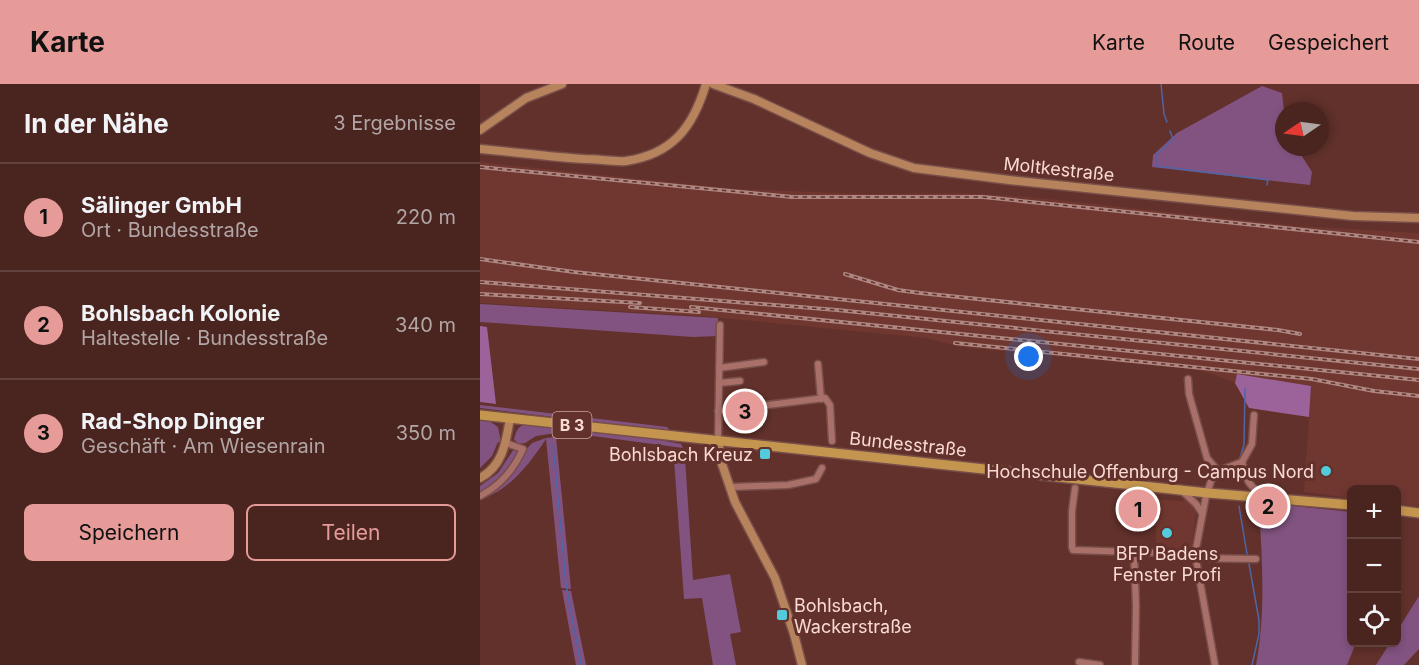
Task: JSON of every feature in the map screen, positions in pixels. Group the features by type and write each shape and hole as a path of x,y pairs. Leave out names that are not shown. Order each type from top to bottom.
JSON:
{"main road":[{"name":"B 3","path":"480,415 718,440"},
{"name":"Bundesstraße","path":"718,440 1208,493 1268,496 1347,504"},
{"path":"1401,511 1419,513"}],"street":[{"path":"480,130 526,99 562,84"},
{"path":"480,148 624,161 651,155 671,144 688,127 706,84"},
{"name":"Moltkestraße","path":"712,84 754,99 870,153 914,168 1353,216 1419,218"},
{"path":"720,325 718,440 722,464 735,502 775,578 794,633 801,665"},
{"path":"719,368 764,362"},
{"path":"818,364 821,399"},
{"path":"1188,379 1189,394 1207,458 1218,471"},
{"path":"719,382 740,380"},
{"path":"718,411 825,398 830,405 832,441"},
{"path":"1215,665 1195,556 1202,513 1211,482 1218,471 1242,462 1252,444 1254,415"},
{"path":"480,478 495,466 502,456 510,418"},
{"path":"480,496 497,485 510,472 521,454 523,449 506,443"},
{"path":"1242,462 1247,481 1252,488 1268,496"},
{"path":"730,487 801,483 816,479 822,468"},
{"path":"1075,488 1072,511 1073,550 1257,560"},
{"path":"1181,490 1202,513"},
{"path":"1134,553 1135,665"},
{"path":"1079,662 1100,665"}],"shaded area":[{"path":"1262,86 1282,93 1283,102 1275,102 1275,156 1302,156 1312,172 1310,185 1152,167 1153,155 1177,133"},
{"path":"480,162 735,189 865,194 961,193 1028,197 1298,226 1419,233 1419,506 1401,504 1401,485 1347,485 1347,497 1304,492 1311,386 1237,375 1235,383 1193,369 961,347 925,338 702,316 480,303"},
{"path":"480,304 718,318 718,336 693,337 480,322"},
{"path":"480,326 487,327 496,404 480,402"},
{"path":"1237,374 1311,386 1309,417 1249,408 1235,383"},
{"path":"480,405 667,427 670,431 480,408"},
{"path":"480,420 489,421 498,427 501,442 498,442 492,456 480,468"},
{"path":"525,424 634,435 681,444 683,448 556,433 536,436 525,443 518,444 514,439 515,434"},
{"path":"556,437 571,589 561,588 546,439 512,481 485,498 532,443 546,438"},
{"path":"514,449 518,450 517,456 509,469 492,486 480,493 480,486 498,473"},
{"path":"685,458 693,580 730,574 741,632 730,634 736,665 713,665 702,598 684,599 674,459"},
{"path":"1119,497 1186,500 1193,505 1196,513 1192,547 1186,552 1156,548 1156,526 1118,521"},
{"path":"1259,505 1347,512 1347,647 1354,647 1347,665 1256,665 1261,626 1262,565"},
{"path":"562,590 571,591 586,665 576,665"},
{"path":"1419,596 1419,649 1404,665 1376,665 1387,647 1401,647 1401,625"}],"waterway":[{"path":"1161,84 1167,122"},
{"path":"1170,131 1173,139 1156,155 1156,166 1268,180 1267,185"},
{"path":"1240,458 1244,444 1245,388"},
{"path":"553,444 566,585 581,665"},
{"path":"1239,506 1247,554"},
{"path":"1249,564 1259,620 1259,634 1252,665"}],"railway":[{"path":"480,167 792,197 983,197 1419,242"},
{"path":"480,259 574,272 1419,359"},
{"path":"845,274 898,290 920,293 1300,334"},
{"path":"480,282 837,310 1419,369"},
{"path":"480,294 640,303"},
{"path":"630,307 699,312"},
{"path":"691,307 1419,380"},
{"path":"955,343 1312,379 1374,391 1419,396"}],"place":[{"name":"Rad-Shop Dinger","path":"745,411"},
{"name":"Bohlsbach Kreuz","path":"765,454"},
{"name":"Hochschule Offenburg - Campus Nord","path":"1326,471"},
{"name":"Bohlsbach Kolonie","path":"1268,506"},
{"name":"Sälinger GmbH","path":"1138,509"},
{"name":"BFP Badens Fenster Profi","path":"1167,533"},
{"name":"Bohlsbach, Wackerstraße","path":"782,615"}]}
